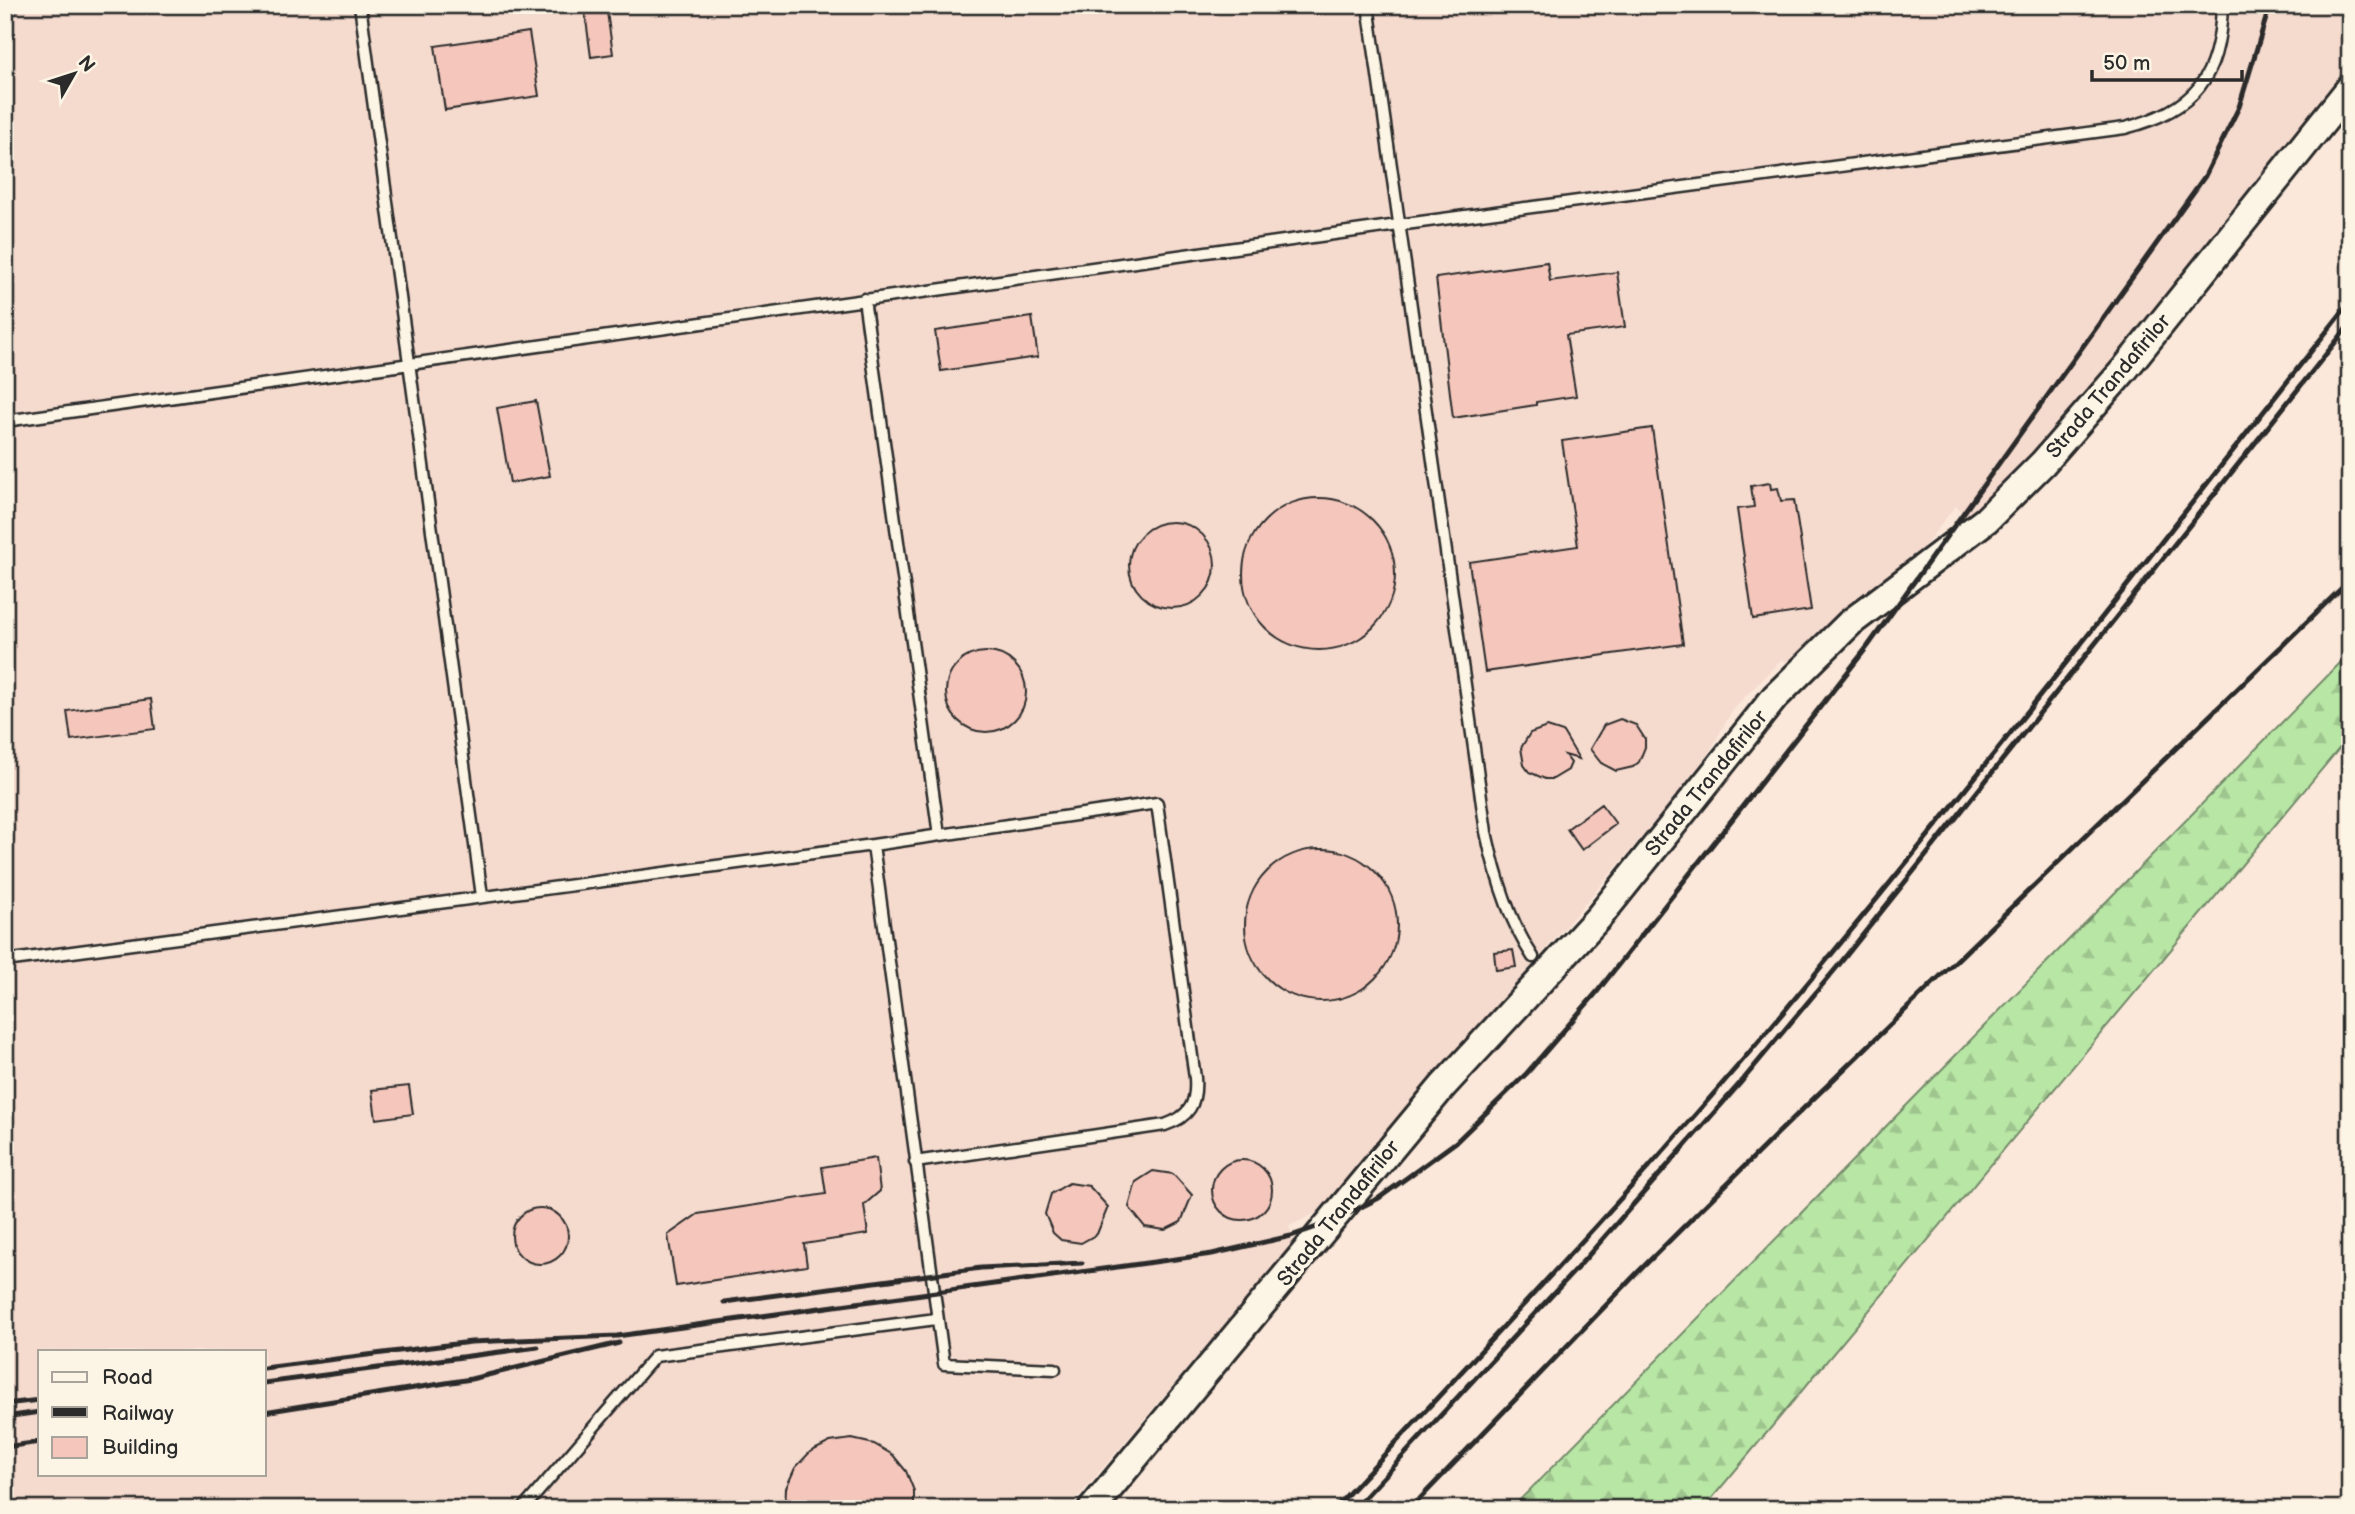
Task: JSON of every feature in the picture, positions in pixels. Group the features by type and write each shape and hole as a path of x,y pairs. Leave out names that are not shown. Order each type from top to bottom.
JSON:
{"main road":[{"name":"Strada Trandafirilor","path":"1092,1509 1443,1086 1599,917 1775,697 1850,623 1904,579 1986,520 2043,463 2124,370 2350,88"}],"lane":[{"path":"5,6 15,5"},
{"path":"360,5 482,896"},
{"path":"1368,5 1486,832 1495,868 1518,931 1533,957"},
{"path":"5,421 1398,225 2125,128 2150,122 2182,105 2206,82 2219,40 2222,5"},
{"path":"864,299 939,835"},
{"path":"5,961 873,845 1157,803 1196,1092 1189,1112 1165,1125 915,1162"},
{"path":"873,845 944,1364 1055,1370"},
{"path":"523,1509 655,1356 936,1319"}],"shaded area":[{"path":"5,5 2350,5 2350,65 2107,370 2032,457 1972,518 1955,506 1923,548 1858,598 1788,664 1782,659 1733,709 1708,754 1661,815 1322,1210 1289,1226 1294,1243 1068,1509 5,1509"}],"green space":[{"path":"2344,659 2343,744 1703,1509 1511,1509"}],"building":[{"path":"584,5 606,5 613,54 591,57"},
{"path":"529,32 539,96 445,110 435,46"},
{"path":"1547,262 1550,281 1617,272 1625,327 1566,335 1576,396 1453,418 1436,278"},
{"path":"1032,317 1038,357 941,371 935,331"},
{"path":"536,401 550,476 510,483 497,408"},
{"path":"1652,428 1683,644 1485,672 1469,562 1578,546 1562,441"},
{"path":"1770,483 1771,489 1778,488 1781,501 1794,500 1811,610 1753,619 1737,509 1754,507 1751,486"},
{"path":"1319,498 1348,504 1372,521 1389,545 1395,574 1389,603 1372,627 1348,644 1319,650 1290,644 1266,627 1249,603 1243,574 1249,545 1266,521 1290,504"},
{"path":"1172,522 1188,526 1202,535 1211,549 1215,565 1211,581 1202,595 1188,604 1172,608 1156,604 1142,595 1133,581 1129,565 1133,549 1142,535 1156,526"},
{"path":"986,652 1001,655 1014,664 1023,677 1026,692 1023,707 1014,720 1001,729 986,732 971,729 958,720 949,707 946,692 949,677 958,664 971,655"},
{"path":"151,699 155,729 71,740 67,711"},
{"path":"1620,719 1636,725 1645,739 1645,747 1639,762 1633,767 1616,771 1601,763 1590,749 1604,725"},
{"path":"1547,727 1563,732 1579,759 1565,755 1571,763 1568,770 1553,779 1545,779 1529,772 1524,765 1521,748 1530,733"},
{"path":"1601,804 1616,824 1582,850 1567,829"},
{"path":"1321,849 1350,855 1374,872 1391,896 1397,925 1391,954 1374,978 1350,995 1321,1001 1292,995 1268,978 1251,954 1245,925 1251,896 1268,872 1292,855"},
{"path":"1513,950 1516,967 1496,970 1494,952"},
{"path":"409,1086 413,1114 376,1119 372,1090"},
{"path":"876,1158 880,1191 864,1205 868,1234 804,1244 807,1266 676,1286 668,1235 698,1214 826,1194 822,1167"},
{"path":"1242,1160 1259,1165 1267,1173 1272,1190 1267,1207 1259,1215 1242,1220 1225,1215 1217,1207 1212,1190 1217,1173 1225,1165"},
{"path":"1153,1171 1173,1174 1192,1195 1181,1222 1165,1230 1145,1227 1129,1207 1136,1182"},
{"path":"1069,1183 1089,1186 1108,1207 1097,1234 1081,1243 1061,1240 1053,1233 1045,1214 1051,1194"},
{"path":"535,1208 545,1208 560,1216 566,1225 566,1247 560,1256 545,1264 535,1264 517,1252 512,1241 512,1231 524,1213"},
{"path":"852,1439 874,1444 893,1455 906,1471 914,1491 914,1509 785,1509 786,1488 795,1468 810,1452 830,1442"}],"railway":[{"path":"266,1368 471,1342 617,1336 1212,1254 1291,1236 1331,1222 1379,1198 1456,1142 1527,1073 1597,992 1868,646 2205,176 2239,107 2270,5"},
{"path":"1334,1509 1617,1203 1781,1015 1997,750 2350,302"},
{"path":"1354,1509 1579,1266 1742,1081 1838,966 2350,324"},
{"path":"1410,1509 1639,1271 1777,1134 2350,580"},
{"path":"724,1302 981,1268 1082,1263"},
{"path":"266,1412 471,1379 619,1343"},
{"path":"266,1383 538,1347"},
{"path":"5,1404 38,1400"},
{"path":"5,1417 38,1412"},
{"path":"5,1447 38,1442"}]}
